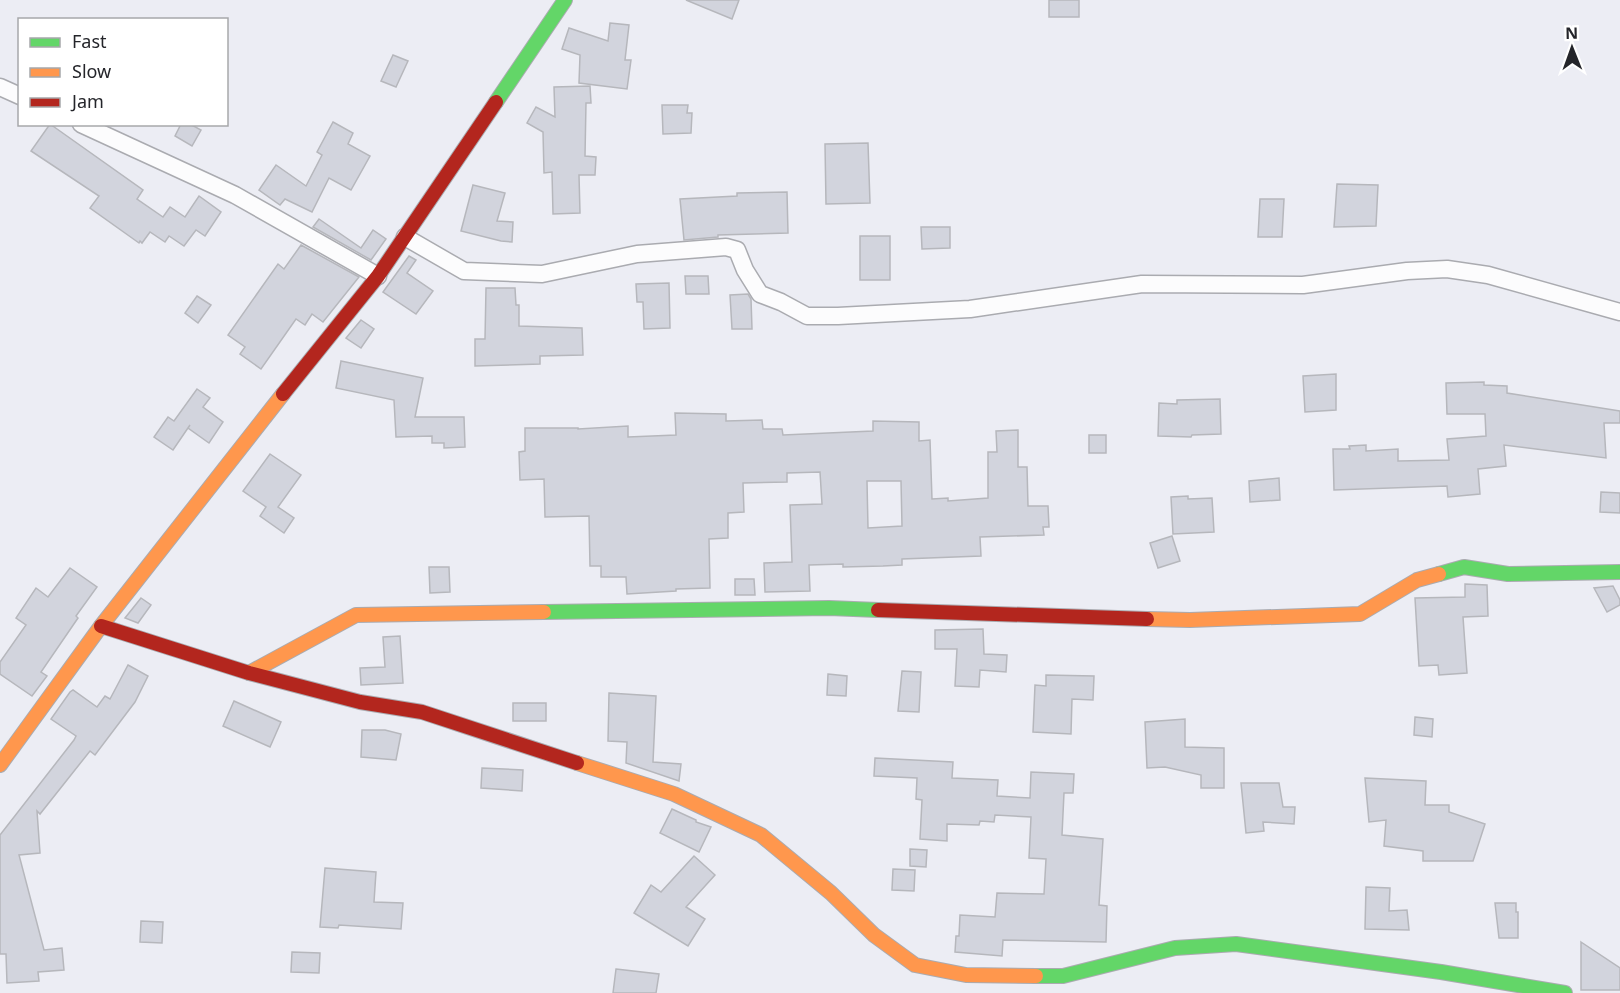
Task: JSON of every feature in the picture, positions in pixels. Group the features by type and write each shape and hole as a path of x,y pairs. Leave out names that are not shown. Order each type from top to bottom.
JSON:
{"street":[{"path":"0,765 101,626 378,276 565,0"},
{"path":"0,87 18,95"},
{"path":"85,126 235,195 378,276"},
{"path":"405,237 464,272 542,274 638,254 726,247 737,250 745,270 760,294 807,316 970,309 1142,284 1304,285 1407,271 1447,269 1488,275 1620,312"},
{"path":"249,674 356,615 829,608 1190,620 1295,617 1360,614 1417,580 1464,567 1508,574 1620,572"},
{"path":"101,626 249,674 360,702 422,712 674,794 761,835 831,893 874,935 915,965 966,975 1063,976 1175,948 1236,944 1441,972 1566,993"}],"building":[{"path":"686,0 739,0 732,19"},
{"path":"1049,0 1079,0 1079,17 1049,17"},
{"path":"610,23 629,25 625,60 631,60 627,89 579,83 580,55 562,49 569,28 608,41"},
{"path":"393,55 408,61 396,87 381,81"},
{"path":"590,86 591,103 586,103 585,156 596,157 595,175 579,175 580,213 553,214 552,172 544,173 543,132 527,123 536,107 555,117 554,87"},
{"path":"662,105 688,105 687,113 692,113 691,133 663,134"},
{"path":"333,122 353,133 348,144 370,156 351,190 329,178 312,212 285,199 280,205 259,190 276,165 306,186 322,155 317,152"},
{"path":"49,126 53,126 143,190 137,199 163,217 170,207 185,217 199,196 221,212 205,236 196,230 184,246 169,236 165,242 150,232 142,243 140,241 139,243 90,208 99,196 31,151"},
{"path":"180,126 194,126 201,130 192,146 175,136"},
{"path":"868,143 870,203 826,204 825,144"},
{"path":"1337,184 1378,185 1376,226 1334,227"},
{"path":"473,185 505,193 497,221 513,222 512,242 461,231"},
{"path":"787,192 788,233 718,235 718,237 684,240 680,199 737,196 737,193"},
{"path":"1260,199 1284,199 1282,237 1258,237"},
{"path":"319,219 361,248 373,230 386,239 371,260 313,227"},
{"path":"921,227 950,227 950,248 922,249"},
{"path":"860,236 890,236 890,280 860,280"},
{"path":"301,245 359,277 323,322 312,314 305,325 296,319 261,369 240,354 245,347 228,335 278,264 284,269"},
{"path":"409,256 416,260 407,273 433,291 416,314 383,292"},
{"path":"685,276 708,276 709,294 686,294"},
{"path":"669,283 670,328 644,329 643,302 637,302 636,284"},
{"path":"486,288 515,288 516,305 519,305 519,326 582,328 583,355 540,356 540,364 475,366 475,339 485,339"},
{"path":"748,294 751,299 752,329 732,329 730,295"},
{"path":"197,296 211,305 198,323 185,313"},
{"path":"361,320 374,329 361,348 346,338"},
{"path":"341,361 423,378 415,417 464,417 465,447 444,448 444,443 432,443 432,436 396,437 394,400 336,388"},
{"path":"1336,374 1336,410 1305,412 1303,376"},
{"path":"1484,382 1484,385 1507,386 1507,393 1620,411 1620,423 1604,423 1606,458 1504,445 1506,466 1478,469 1480,494 1448,497 1447,486 1334,490 1333,449 1350,449 1349,446 1366,445 1366,451 1398,449 1398,461 1449,460 1447,439 1486,436 1485,414 1447,414 1446,383"},
{"path":"197,389 210,398 203,407 223,422 209,443 188,428 190,425 173,450 154,437 168,417 174,421"},
{"path":"1220,399 1221,434 1192,435 1191,437 1158,436 1159,403 1177,404 1177,400"},
{"path":"675,413 726,414 726,421 762,420 763,429 782,429 783,435 873,431 873,421 919,422 919,441 930,440 932,499 948,498 948,501 988,498 988,452 997,452 996,431 1018,430 1018,467 1027,467 1028,506 1048,506 1049,527 1043,527 1044,535 980,537 981,556 902,559 902,565 883,566 809,565 810,591 765,592 764,563 792,562 790,505 822,504 820,472 787,473 787,482 743,483 744,512 728,513 728,538 709,539 710,588 627,594 626,577 601,577 601,566 590,566 589,516 545,517 544,479 520,480 519,452 525,451 525,428 578,429 628,426 628,437 676,435","holes":["867,481 901,481 902,526 868,528"]},
{"path":"1089,435 1106,435 1106,453 1089,453"},
{"path":"270,454 301,475 278,507 294,518 284,533 260,516 266,507 243,491"},
{"path":"1279,478 1280,500 1250,502 1249,481"},
{"path":"1601,492 1620,493 1620,513 1600,512"},
{"path":"1188,496 1188,499 1212,498 1214,532 1173,534 1171,497"},
{"path":"1172,536 1180,561 1158,568 1150,543"},
{"path":"429,567 449,567 450,592 430,593"},
{"path":"70,568 97,587 41,672 47,676 32,696 0,674 0,662 26,625 16,618 36,588 48,597"},
{"path":"735,579 754,579 755,595 735,595"},
{"path":"1465,584 1487,585 1488,616 1463,617 1467,673 1439,675 1438,665 1419,666 1415,598 1465,597"},
{"path":"1613,586 1620,605 1607,612 1594,588"},
{"path":"141,598 151,605 138,623 125,618"},
{"path":"983,629 984,654 1007,655 1006,672 980,670 979,687 955,686 957,649 935,649 935,630"},
{"path":"400,636 403,683 361,685 360,668 385,667 383,637"},
{"path":"128,665 148,676 135,702 95,755 90,751 40,814 37,811 40,853 19,855 44,950 62,948 64,970 38,972 39,981 7,983 6,954 0,954 0,835 76,736 51,719 70,692 73,690 97,707 105,696 110,699"},
{"path":"902,671 921,672 919,712 898,711"},
{"path":"828,674 847,676 846,696 827,695"},
{"path":"1046,675 1094,676 1093,700 1072,699 1071,734 1033,732 1035,685 1046,686"},
{"path":"609,693 656,696 653,762 681,764 679,781 626,763 627,742 608,741"},
{"path":"234,701 281,722 270,747 223,726"},
{"path":"513,703 546,703 546,721 513,721"},
{"path":"1415,717 1433,719 1432,737 1414,735"},
{"path":"1185,719 1185,747 1224,748 1224,788 1201,788 1201,775 1165,767 1147,768 1145,722"},
{"path":"362,730 385,730 401,734 396,760 361,757"},
{"path":"875,758 953,762 952,778 998,780 997,796 1030,798 1031,772 1074,774 1073,793 1064,793 1062,835 1103,839 1099,905 1107,906 1106,942 1003,940 1002,956 955,952 956,936 959,936 960,915 995,917 997,893 1044,894 1046,859 1029,858 1031,817 995,815 994,822 980,821 979,825 947,824 947,841 920,839 922,800 916,799 917,778 874,776"},
{"path":"482,768 523,770 522,791 481,788"},
{"path":"1365,778 1426,781 1425,805 1449,805 1449,812 1485,824 1473,861 1423,861 1423,851 1384,846 1386,820 1369,822"},
{"path":"1241,783 1279,783 1283,807 1295,807 1294,824 1263,822 1264,831 1246,833"},
{"path":"672,809 711,827 699,852 660,833"},
{"path":"910,849 927,850 926,867 910,866"},
{"path":"694,856 715,875 686,907 705,919 688,946 634,913 651,885 661,892"},
{"path":"325,868 376,872 374,902 403,903 401,929 339,925 338,928 320,927"},
{"path":"893,869 915,870 914,891 892,890"},
{"path":"1366,887 1390,888 1389,911 1407,910 1409,930 1365,929"},
{"path":"1495,903 1516,903 1518,938 1499,938"},
{"path":"141,921 163,922 162,943 140,942"},
{"path":"1581,942 1620,968 1620,990 1581,990"},
{"path":"292,952 320,953 319,973 291,972"},
{"path":"616,969 659,974 656,993 613,993"}],"traffic: fast":[{"path":"496,102 565,0"},
{"path":"1439,574 1464,567 1508,574 1620,572"},
{"path":"544,612 829,608 878,610"},
{"path":"1036,976 1063,976 1175,948 1236,944 1441,972 1565,993"}],"traffic: slow":[{"path":"0,765 101,626 283,394"},
{"path":"1147,619 1190,620 1360,614 1417,580 1439,574"},
{"path":"249,673 356,615 544,612"},
{"path":"577,763 674,794 761,835 831,893 874,935 915,965 966,975 1036,976"}],"traffic: jam":[{"path":"283,394 378,276 496,102"},
{"path":"878,610 1147,619"},
{"path":"101,626 249,673 360,702 422,712 577,763"}]}
